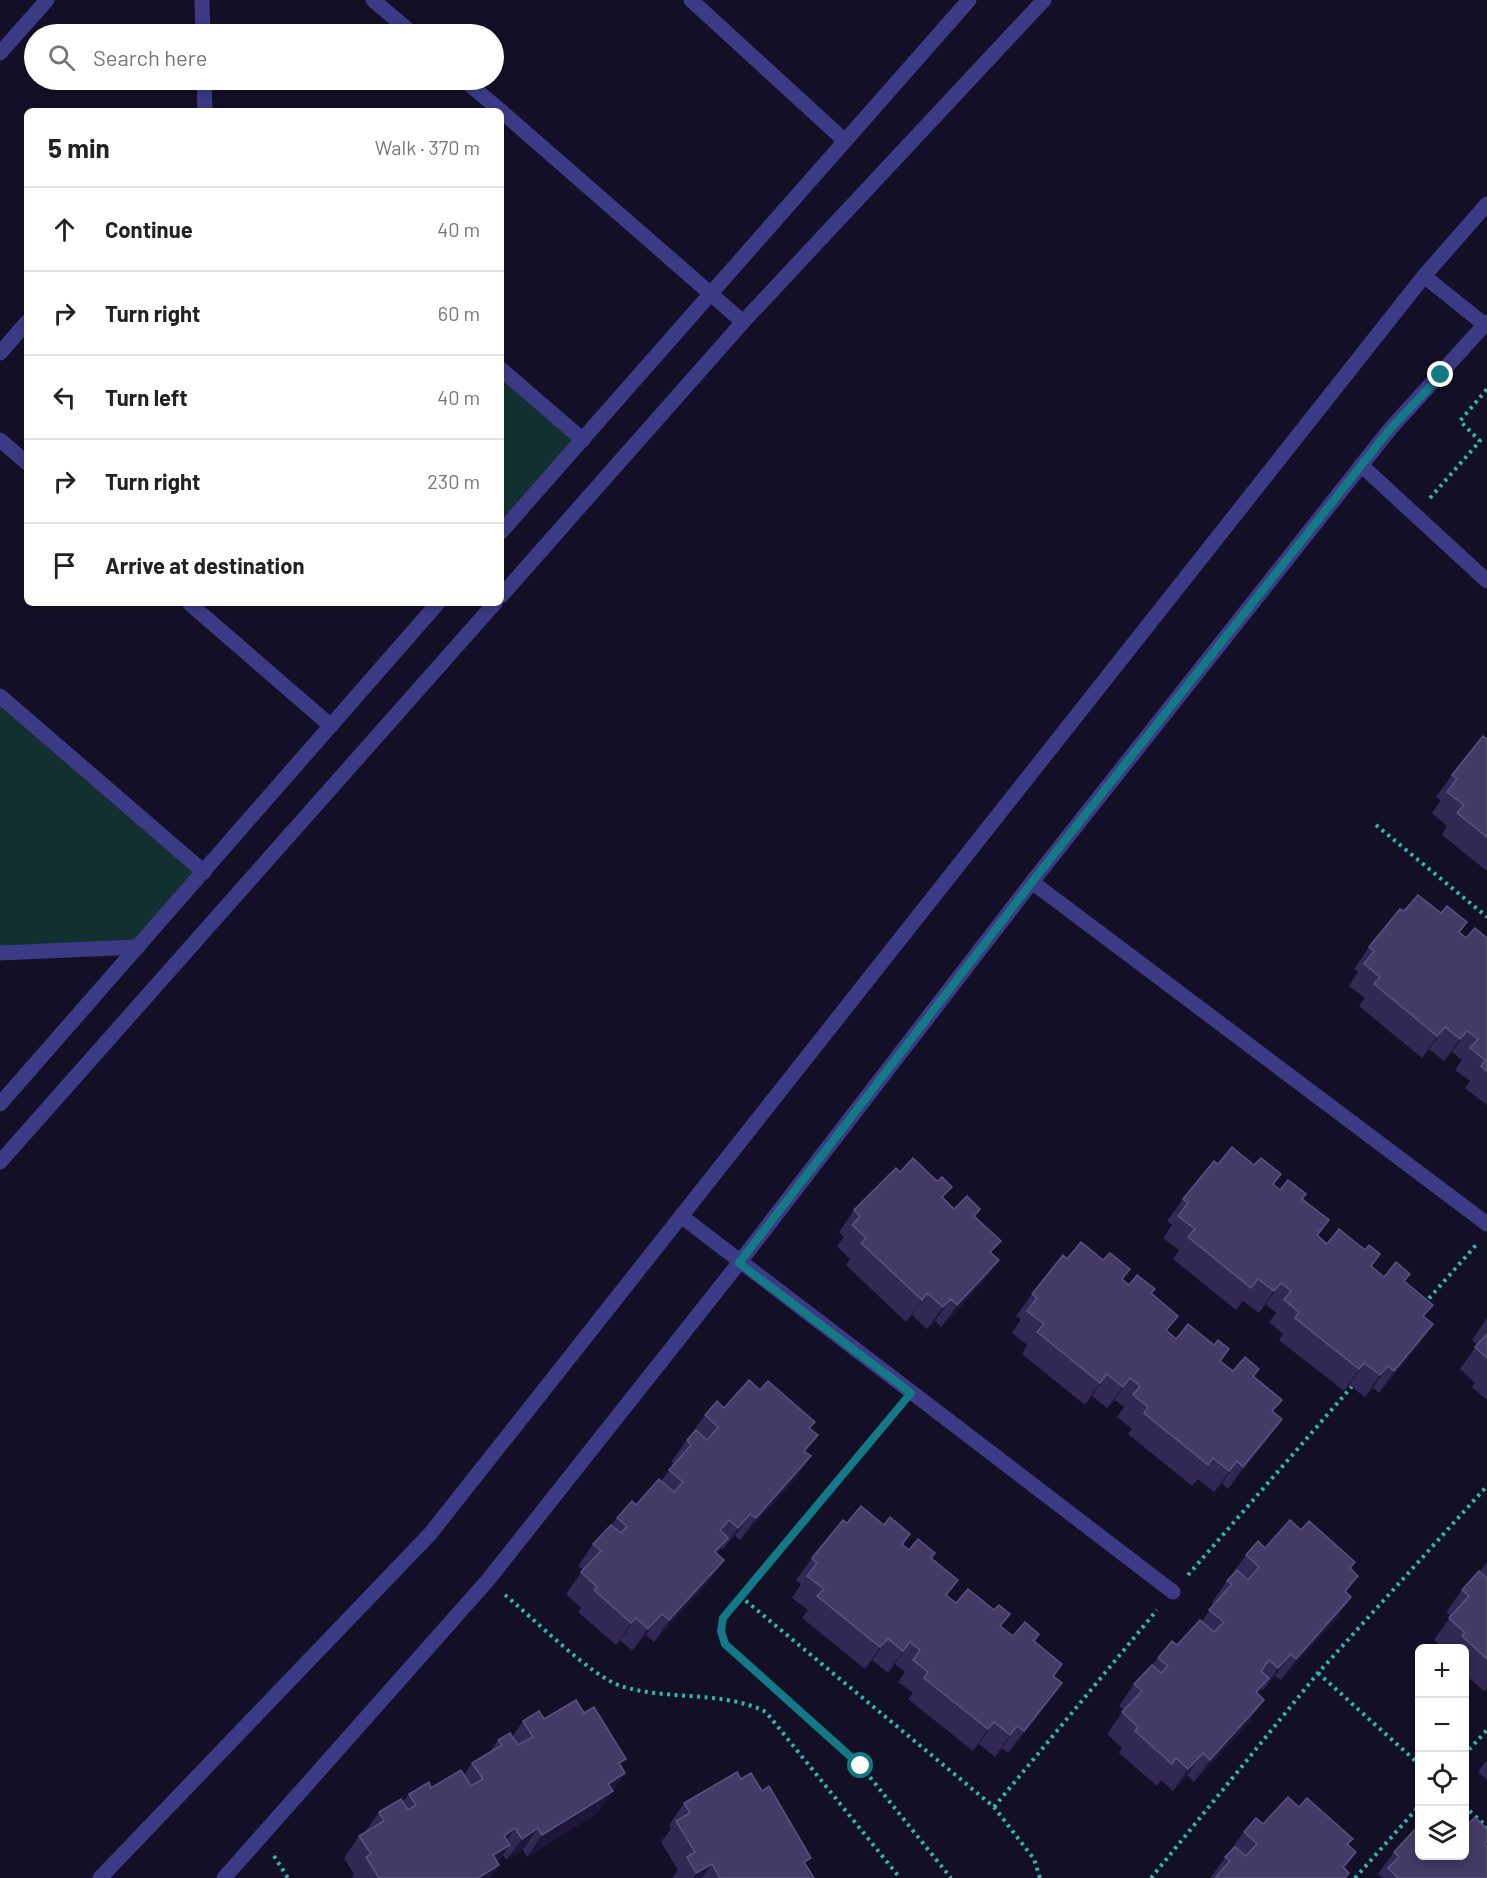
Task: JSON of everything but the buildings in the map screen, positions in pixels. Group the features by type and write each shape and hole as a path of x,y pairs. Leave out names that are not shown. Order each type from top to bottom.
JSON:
{"street":[{"path":"26,24 47,0"},
{"path":"202,0 203,24"},
{"path":"373,0 401,24"},
{"path":"691,0 845,141"},
{"path":"504,529 969,0"},
{"path":"504,593 743,322 1044,0"},
{"path":"0,53 24,26"},
{"path":"204,90 205,108"},
{"path":"476,90 497,108"},
{"path":"504,114 743,322"},
{"path":"100,1878 430,1534 1424,276 1487,204"},
{"path":"224,1878 488,1580 739,1263 1032,882 1361,465 1390,429 1486,323 1424,276"},
{"path":"0,353 24,325"},
{"path":"504,372 583,440"},
{"path":"0,440 24,460"},
{"path":"1361,465 1487,581"},
{"path":"192,606 331,726"},
{"path":"0,1104 435,606"},
{"path":"0,1162 492,606"},
{"path":"0,696 204,872"},
{"path":"1032,882 1487,1224"},
{"path":"0,953 138,947"},
{"path":"681,1216 739,1263 1173,1592"}],"path":[{"path":"1415,514 1480,441 1460,421 1487,389"},
{"path":"1376,825 1487,917"},
{"path":"1416,1313 1479,1241"},
{"path":"994,1807 1173,1592 1361,1376"},
{"path":"911,1393 740,1596 723,1618 721,1631 725,1644 861,1766 951,1878"},
{"path":"1151,1878 1318,1673 1487,1486"},
{"path":"488,1580 608,1681 636,1690 743,1704 766,1712 900,1878"},
{"path":"740,1596 994,1807 1034,1859 1040,1878"},
{"path":"1318,1673 1415,1761"},
{"path":"1467,1752 1487,1730"},
{"path":"1354,1878 1418,1806"},
{"path":"1469,1811 1487,1827"}],"green space":[{"path":"504,372 583,440 504,529"},
{"path":"0,696 204,872 138,947 0,953"}],"route":[{"path":"861,1766 725,1644 721,1631 723,1618 740,1596 911,1393 739,1263 1032,882 1390,429 1441,375"}]}
